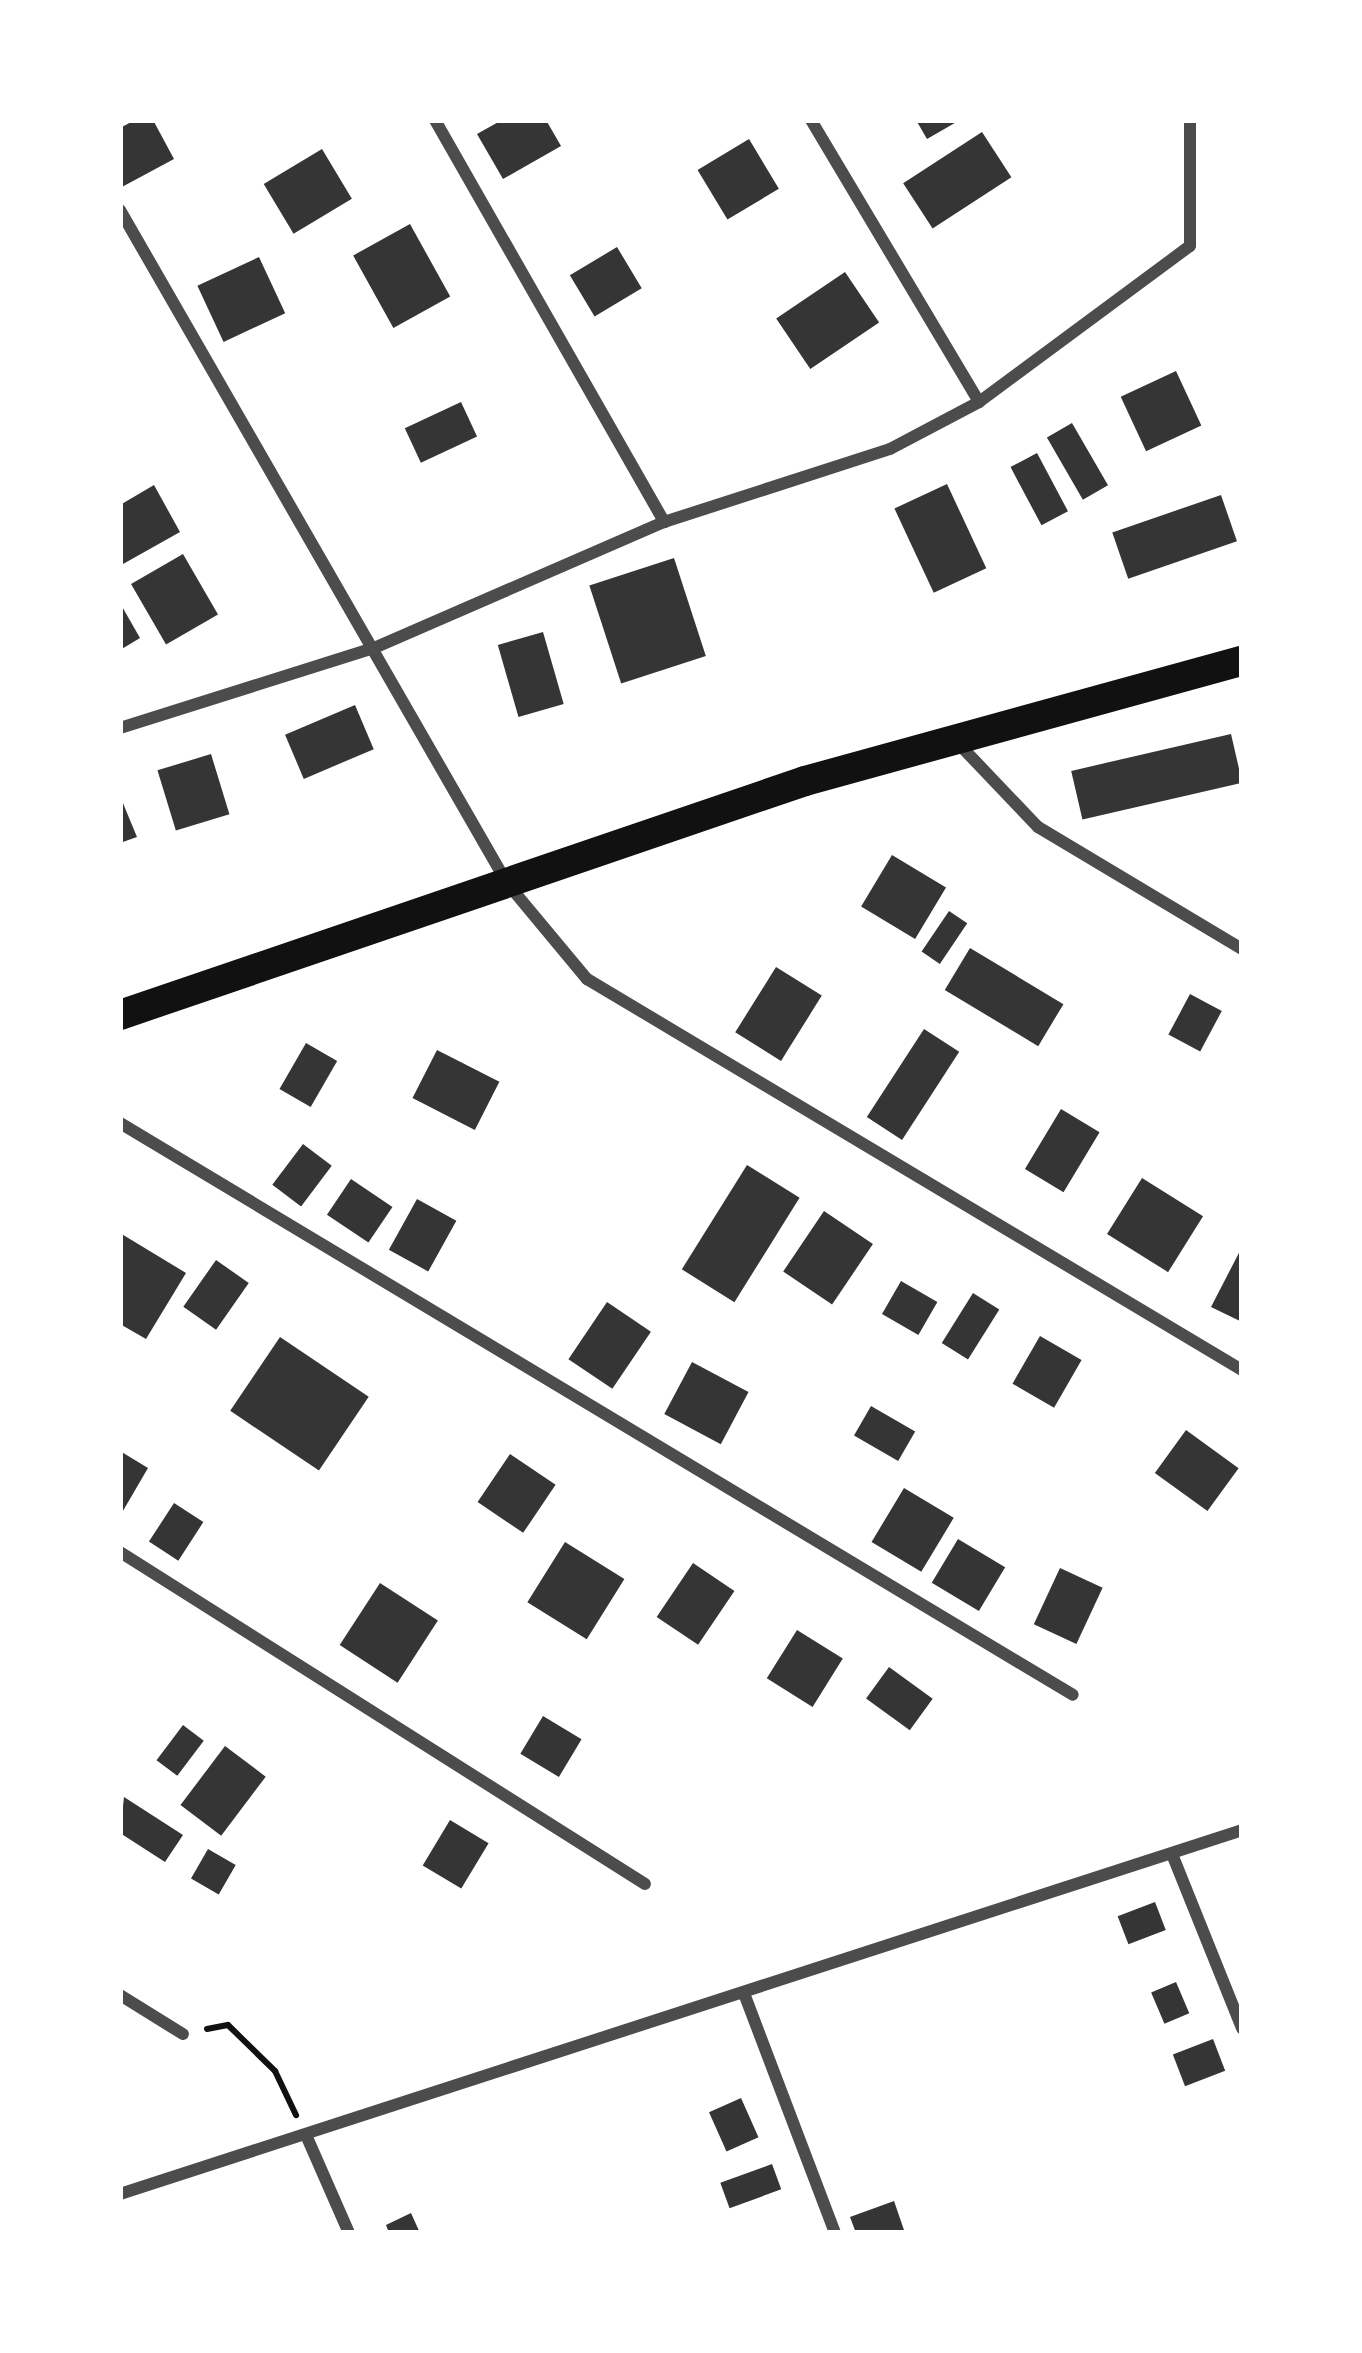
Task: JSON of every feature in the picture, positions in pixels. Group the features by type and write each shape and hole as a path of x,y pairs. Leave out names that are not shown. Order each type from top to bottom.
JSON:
{"main road":[{"path":"120,1015 805,781 1242,661"}],"street":[{"path":"435,120 664,521"},
{"path":"811,120 979,402"},
{"path":"120,728 374,648 664,521 890,449 979,402 1190,246 1190,120"},
{"path":"120,209 507,883 587,980 1242,1370"},
{"path":"955,740 1038,827 1242,949"},
{"path":"120,1123 1073,1695"},
{"path":"120,1552 645,1884"},
{"path":"120,2194 746,1996 1242,1830"},
{"path":"1172,1854 1242,2028"},
{"path":"120,1995 183,2034"},
{"path":"746,1996 835,2233"},
{"path":"306,2135 349,2233"}],"path":[{"path":"183,2034 228,2025 275,2071 306,2135"}],"building":[{"path":"135,120 153,120 174,159 120,188 120,128"},
{"path":"502,120 546,120 561,146 503,179 477,134"},
{"path":"916,120 960,120 927,139"},
{"path":"982,132 1011,177 933,228 903,183"},
{"path":"749,139 779,189 727,220 698,170"},
{"path":"322,149 352,199 294,234 264,184"},
{"path":"410,224 450,297 393,328 353,256"},
{"path":"617,247 642,288 595,316 570,275"},
{"path":"259,257 285,313 224,342 197,286"},
{"path":"845,272 879,323 810,369 776,318"},
{"path":"1176,371 1201,425 1146,451 1121,397"},
{"path":"461,402 477,436 421,463 405,428"},
{"path":"1072,423 1108,485 1083,500 1047,438"},
{"path":"1037,453 1068,511 1041,525 1011,467"},
{"path":"947,484 986,568 934,593 894,509"},
{"path":"154,485 180,532 123,564 120,505"},
{"path":"1221,495 1237,541 1128,579 1112,532"},
{"path":"183,554 218,615 166,645 131,584"},
{"path":"674,558 706,656 621,683 589,586"},
{"path":"120,603 140,638 120,650"},
{"path":"543,632 564,704 518,717 498,645"},
{"path":"355,705 374,749 304,779 285,735"},
{"path":"1231,734 1242,783 1082,820 1071,771"},
{"path":"211,754 229,814 176,831 157,770"},
{"path":"120,796 137,837 120,843"},
{"path":"892,855 946,887 915,939 861,906"},
{"path":"949,911 967,923 940,964 922,952"},
{"path":"970,948 1063,1004 1038,1046 945,990"},
{"path":"776,967 822,996 781,1061 735,1032"},
{"path":"1190,994 1222,1011 1200,1052 1168,1035"},
{"path":"924,1029 959,1052 902,1140 867,1117"},
{"path":"306,1043 337,1061 311,1107 280,1089"},
{"path":"437,1050 499,1082 475,1130 412,1098"},
{"path":"1061,1109 1100,1132 1064,1192 1025,1169"},
{"path":"303,1144 332,1166 301,1206 272,1185"},
{"path":"747,1165 800,1198 734,1302 682,1269"},
{"path":"1142,1178 1203,1216 1168,1272 1107,1234"},
{"path":"351,1179 392,1207 368,1243 327,1215"},
{"path":"417,1199 456,1221 428,1272 389,1250"},
{"path":"824,1211 873,1244 832,1305 783,1272"},
{"path":"120,1233 186,1273 146,1339 120,1324"},
{"path":"1242,1247 1242,1322 1211,1307"},
{"path":"216,1260 249,1283 216,1330 183,1307"},
{"path":"901,1281 937,1302 918,1335 882,1314"},
{"path":"973,1293 999,1309 968,1359 942,1343"},
{"path":"607,1302 651,1332 612,1389 568,1359"},
{"path":"1040,1336 1082,1360 1054,1408 1012,1384"},
{"path":"280,1337 369,1397 319,1471 230,1411"},
{"path":"692,1362 749,1392 721,1444 664,1414"},
{"path":"871,1406 915,1432 898,1461 854,1435"},
{"path":"1186,1430 1239,1468 1207,1511 1155,1473"},
{"path":"120,1451 148,1468 120,1516"},
{"path":"510,1454 556,1485 523,1533 478,1502"},
{"path":"904,1488 954,1518 921,1572 872,1542"},
{"path":"174,1503 203,1522 178,1561 149,1542"},
{"path":"958,1539 1005,1567 979,1611 932,1583"},
{"path":"565,1542 624,1579 587,1639 527,1602"},
{"path":"693,1563 734,1591 698,1645 657,1617"},
{"path":"1060,1568 1103,1588 1076,1644 1034,1624"},
{"path":"380,1583 438,1621 398,1683 340,1645"},
{"path":"797,1630 843,1659 813,1707 767,1678"},
{"path":"889,1667 933,1699 910,1730 866,1699"},
{"path":"543,1716 582,1739 559,1777 520,1754"},
{"path":"183,1725 204,1741 177,1776 157,1760"},
{"path":"225,1746 266,1777 221,1836 180,1805"},
{"path":"124,1797 183,1835 165,1862 120,1833"},
{"path":"450,1820 489,1843 461,1889 423,1865"},
{"path":"208,1849 236,1865 219,1894 191,1878"},
{"path":"1155,1902 1166,1930 1128,1944 1118,1916"},
{"path":"1176,1982 1189,2013 1164,2024 1151,1993"},
{"path":"1213,2039 1225,2071 1185,2086 1173,2054"},
{"path":"741,2098 758,2137 727,2152 709,2112"},
{"path":"772,2164 781,2189 730,2208 720,2183"},
{"path":"894,2201 905,2233 856,2233 850,2217"},
{"path":"411,2213 420,2233 389,2233 386,2225"}]}
